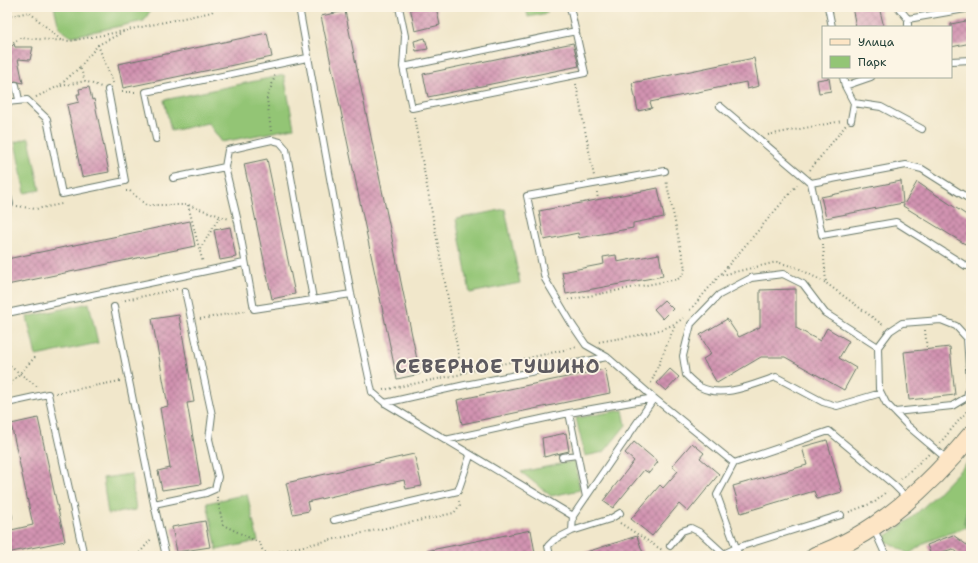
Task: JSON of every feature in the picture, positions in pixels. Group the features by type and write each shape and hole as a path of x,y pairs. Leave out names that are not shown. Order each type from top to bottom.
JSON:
{"main road":[{"path":"815,556 873,528 908,500 970,440"}],"lane":[{"path":"299,7 307,58 351,294 372,392 385,403 470,456 573,516"},
{"path":"399,7 405,36 403,67 412,108 585,73 570,7"},
{"path":"828,7 832,26"},
{"path":"898,7 908,19 908,26"},
{"path":"908,19 971,8"},
{"path":"403,67 576,30"},
{"path":"156,139 146,92 307,58"},
{"path":"952,61 960,62 971,60"},
{"path":"843,78 845,86 854,103 851,120"},
{"path":"845,86 868,78"},
{"path":"16,85 19,100"},
{"path":"7,102 27,100 47,119 62,194 125,181 108,90"},
{"path":"854,103 881,107 922,129"},
{"path":"720,106 805,176 811,183 822,235 896,222 966,266 971,264"},
{"path":"313,299 286,149 280,142 272,140 228,150 225,168 238,222 244,263 254,310 313,299 351,294"},
{"path":"811,183 906,165 922,169 971,200"},
{"path":"173,178 225,168"},
{"path":"665,171 527,196 545,279 586,345 607,357 654,398 734,463"},
{"path":"7,192 8,205"},
{"path":"7,313 244,263"},
{"path":"878,347 826,313 803,284 783,274 751,278 719,295 691,324 682,356 686,375 700,387 720,392 746,387 776,377 823,402 837,406 881,393"},
{"path":"154,504 206,493 215,488 218,478 209,439 212,415 185,291"},
{"path":"114,307 159,530 166,556"},
{"path":"895,412 952,406 967,397 970,382 967,338 956,326 941,320 902,323 890,331 878,347 879,388 886,403 895,412 935,449 949,461"},
{"path":"385,403 465,385 607,357"},
{"path":"7,403 48,394 84,556"},
{"path":"445,440 569,413 654,398"},
{"path":"572,531 573,516 654,398"},
{"path":"569,413 586,496"},
{"path":"739,556 717,495 734,463 829,431 894,485 908,500"},
{"path":"562,457 577,455"},
{"path":"334,520 458,491 470,456"},
{"path":"7,510 9,517 7,518"},
{"path":"550,556 548,546 554,540 572,531 610,519 620,513"},
{"path":"670,546 682,531 691,528 700,533 721,555 736,548 841,515"},
{"path":"873,528 886,556"}],"path":[{"path":"7,48 20,38 70,41 212,12 216,7"},
{"path":"7,17 30,12 62,40"},
{"path":"27,100 38,97 59,86 80,67 98,45 127,30"},
{"path":"98,45 114,85"},
{"path":"272,140 267,99 278,65"},
{"path":"80,67 85,80"},
{"path":"575,75 595,184"},
{"path":"59,86 85,80 108,90"},
{"path":"117,92 146,92"},
{"path":"412,108 462,373"},
{"path":"757,137 851,120"},
{"path":"648,392 675,325 686,315 851,120"},
{"path":"559,302 678,279 683,275 684,268 665,171"},
{"path":"122,192 130,191 146,205 188,205 238,222"},
{"path":"8,205 36,208 67,203"},
{"path":"188,205 205,271"},
{"path":"200,250 220,216"},
{"path":"822,235 826,283 890,331"},
{"path":"114,307 122,301 175,289 185,291"},
{"path":"192,321 254,310"},
{"path":"925,321 927,350"},
{"path":"372,392 675,325"},
{"path":"7,387 36,356"},
{"path":"7,364 48,394 128,379"},
{"path":"841,515 875,502 935,449 971,405"},
{"path":"217,500 223,525 260,543 262,549 267,554 454,513 460,505 458,491"},
{"path":"610,519 629,527 665,552"},
{"path":"137,556 159,530"}],"green space":[{"path":"54,7 149,7 150,11 144,21 73,36 64,32 59,26"},
{"path":"526,7 546,7 547,13 528,17"},
{"path":"284,75 294,128 222,142 208,123 171,131 164,100"},
{"path":"29,138 40,190 25,193 15,142"},
{"path":"505,209 520,283 470,293 456,219"},
{"path":"89,303 98,343 36,356 27,317"},
{"path":"623,410 626,425 604,452 585,456 576,418"},
{"path":"575,461 580,490 551,496 521,472"},
{"path":"971,461 971,505 967,508 964,523 967,527 926,542 909,554 884,540 884,537 896,530 918,512 967,463"},
{"path":"131,474 136,510 108,514 103,478"},
{"path":"247,494 258,541 217,550 207,503"},
{"path":"971,505 971,534 964,523 967,508"}],"building":[{"path":"410,7 436,7 440,25 415,31"},
{"path":"852,7 879,7 884,26 856,26"},
{"path":"345,11 420,374 397,379 321,16"},
{"path":"971,20 971,43 952,47 951,24"},
{"path":"267,33 272,57 123,88 118,64"},
{"path":"425,38 428,49 416,51 414,41"},
{"path":"573,43 579,66 428,97 423,74"},
{"path":"14,44 15,47 33,47 30,60 18,59 23,83 15,81 10,87 7,74 7,51"},
{"path":"754,58 759,86 747,89 746,82 650,102 652,108 638,111 632,83"},
{"path":"829,78 831,91 819,93 817,80"},
{"path":"89,87 92,100 94,99 109,172 82,177 67,105 79,102 77,94 80,94 79,89"},
{"path":"267,159 295,294 272,299 244,164"},
{"path":"901,181 903,203 826,218 821,197"},
{"path":"917,182 971,218 971,235 965,244 903,206"},
{"path":"658,188 664,217 633,223 633,228 579,238 578,233 544,240 539,211"},
{"path":"190,221 195,246 7,285 7,259"},
{"path":"230,227 236,257 220,260 214,230"},
{"path":"659,254 663,276 566,294 562,272 604,264 603,257 616,255 617,262"},
{"path":"796,289 796,328 820,341 827,328 849,341 839,358 856,368 844,390 785,357 761,357 717,383 703,359 711,354 700,335 727,319 739,337 760,327 760,290"},
{"path":"664,300 673,309 663,319 654,309"},
{"path":"179,315 194,402 187,403 201,484 162,490 158,471 170,468 160,408 168,406 152,319"},
{"path":"950,347 955,395 909,400 904,352"},
{"path":"605,369 610,393 462,424 457,400"},
{"path":"670,369 679,377 666,391 657,383"},
{"path":"38,418 65,541 7,553 7,531 33,525 11,424"},
{"path":"566,433 569,451 544,457 542,438"},
{"path":"827,440 842,492 817,499 814,491 741,513 733,486 807,465 802,447"},
{"path":"634,442 658,462 649,473 644,470 613,508 603,501 634,461 625,453"},
{"path":"692,443 704,453 700,458 719,474 688,512 679,504 652,536 631,519 660,485 663,488 678,471 672,466"},
{"path":"414,454 422,486 406,489 404,480 307,502 309,511 293,514 286,483"},
{"path":"205,521 210,547 177,552 172,527"},
{"path":"531,530 535,553 519,556 427,556 426,551"},
{"path":"953,535 971,548 971,556 962,556 953,549 931,555 927,545"},
{"path":"637,536 644,556 580,556 580,554"}],"district":[{"name":"СЕВЕРНОЕ ТУШИНО","path":"498,366"}]}
